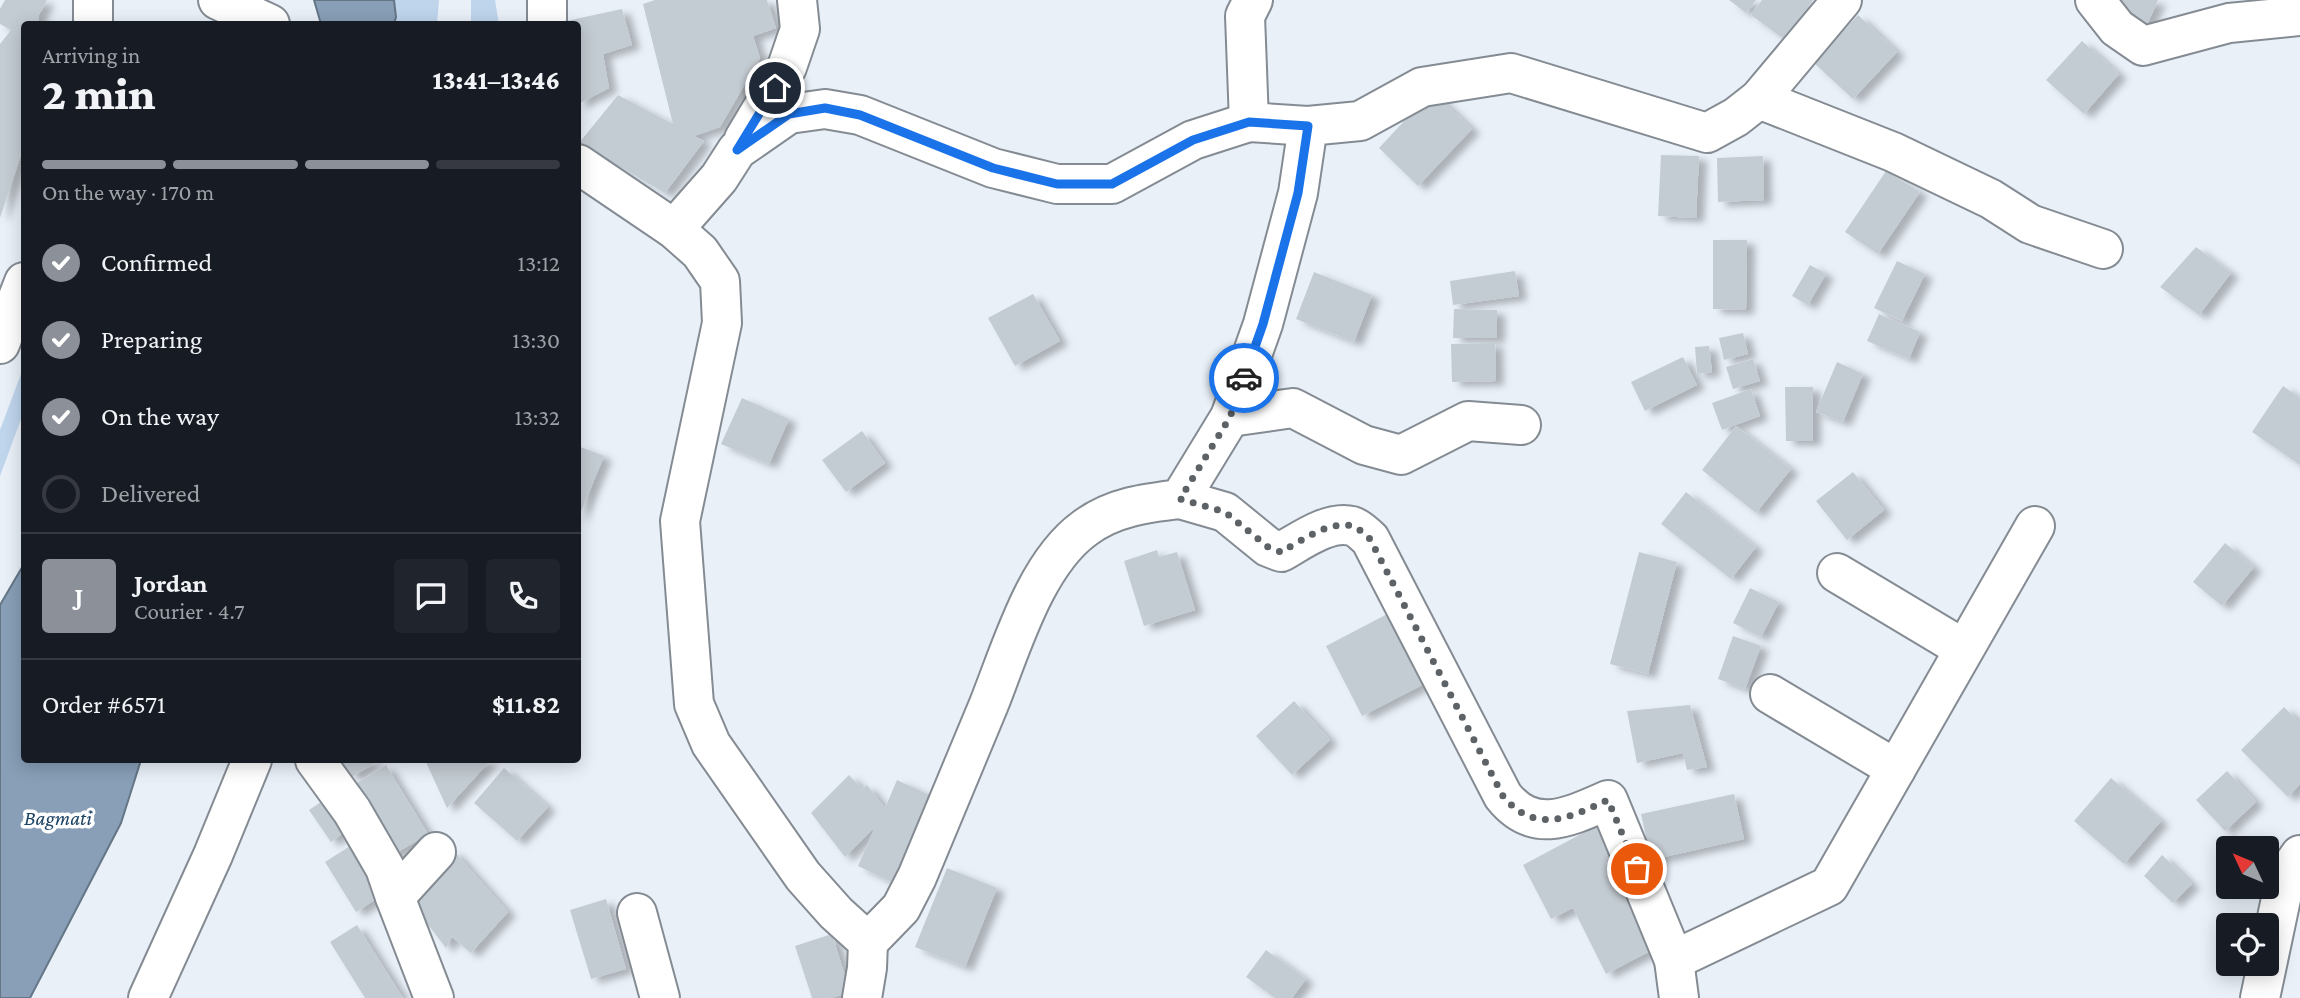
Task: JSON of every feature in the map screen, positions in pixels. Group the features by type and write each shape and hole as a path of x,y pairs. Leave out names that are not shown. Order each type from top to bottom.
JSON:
{"street":[{"path":"93,0 93,21"},
{"path":"218,0 264,21"},
{"path":"547,0 547,21"},
{"path":"674,229 719,178 787,67 800,29 797,0"},
{"path":"1249,122 1245,16 1253,0"},
{"path":"737,150 789,114 825,108 860,115 993,168 1057,184 1112,184 1193,140 1249,122 1308,126 1360,121 1422,87 1511,73 1707,133 1737,117 1759,99 1842,0"},
{"path":"2095,0 2117,28 2143,46 2229,23 2300,16"},
{"path":"1759,99 1892,152 1991,199 2030,224 2103,249"},
{"path":"1180,499 1230,417 1263,324 1298,193 1308,126"},
{"path":"581,166 674,229 700,252 720,281 722,323 680,521 694,704 711,744 803,876 867,942"},
{"path":"0,344 21,290"},
{"path":"1230,417 1293,408 1364,444 1401,455 1468,421 1521,425"},
{"path":"862,998 867,968 867,942 901,908 917,877 1030,605 1058,554 1083,528 1109,513 1147,503 1180,499 1225,512 1268,547 1281,552 1322,530 1339,525 1355,526 1370,539 1503,796 1514,810 1531,819 1550,820 1575,815 1608,800 1674,960 1679,998"},
{"path":"1674,960 1829,886 2035,526"},
{"path":"1837,573 1964,649"},
{"path":"1770,694 1896,769"},
{"path":"148,998 213,855 250,763"},
{"path":"316,763 358,822 385,868 434,998"},
{"path":"395,897 436,852"},
{"path":"2260,998 2286,875 2300,855"},
{"path":"637,913 660,998"}],"shaded area":[{"path":"394,0 439,0 437,21 395,21"},
{"path":"471,0 495,0 498,21 471,21"},
{"path":"21,374 21,419 0,476 0,430"}],"water":[{"path":"314,0 394,0 395,21 320,21"},
{"name":"Bagmati","path":"21,569 21,763 140,763 121,823 30,998 0,998 0,605"}],"building":[{"path":"5,0 47,0 39,15 39,21 21,21 21,155 0,218 0,44 11,30 0,24 0,9"},
{"path":"655,0 767,0 776,28 753,36 760,58 720,127 694,136 704,141 665,193 581,144 581,141 618,95 673,124 643,4"},
{"path":"1729,0 1756,0 1746,13"},
{"path":"1762,0 1813,0 1785,40 1751,15"},
{"path":"2116,0 2158,0 2143,34"},
{"path":"622,9 632,45 603,54 609,88 581,102 581,21 566,21"},
{"path":"1858,15 1897,52 1853,99 1814,63"},
{"path":"2082,41 2119,74 2084,114 2046,80"},
{"path":"1432,91 1472,129 1418,186 1379,148"},
{"path":"1661,155 1699,156 1696,218 1658,216"},
{"path":"1763,156 1764,200 1718,202 1717,158"},
{"path":"1886,171 1920,192 1878,254 1845,232"},
{"path":"1713,240 1747,240 1746,310 1713,309"},
{"path":"2196,247 2231,273 2199,315 2160,287"},
{"path":"1897,261 1925,274 1902,321 1874,308"},
{"path":"1810,265 1826,274 1808,305 1792,296"},
{"path":"1515,271 1519,296 1453,305 1450,281"},
{"path":"1314,272 1372,295 1354,342 1296,319"},
{"path":"1033,294 1060,341 1015,366 988,318"},
{"path":"1454,309 1497,310 1497,338 1453,338"},
{"path":"1879,314 1920,332 1909,359 1867,341"},
{"path":"1743,333 1748,354 1724,360 1719,338"},
{"path":"1495,343 1496,381 1452,382 1451,344"},
{"path":"1709,346 1712,372 1697,374 1695,347"},
{"path":"1683,357 1697,385 1645,411 1631,382"},
{"path":"1753,359 1760,381 1733,389 1726,367"},
{"path":"1837,362 1863,374 1843,422 1816,412"},
{"path":"2283,386 2300,398 2300,465 2252,432"},
{"path":"1785,387 1813,387 1813,441 1786,441"},
{"path":"1751,389 1760,416 1722,430 1712,403"},
{"path":"742,398 789,419 769,464 721,444"},
{"path":"1736,426 1791,469 1756,513 1702,470"},
{"path":"862,431 885,463 846,492 822,460"},
{"path":"581,447 604,456 581,512"},
{"path":"1853,472 1884,510 1847,540 1816,501"},
{"path":"1686,492 1756,547 1731,579 1661,524"},
{"path":"2225,543 2254,567 2222,606 2193,582"},
{"path":"1157,550 1159,557 1177,552 1195,610 1144,626 1124,561"},
{"path":"1639,552 1677,562 1648,674 1610,664"},
{"path":"1750,588 1779,602 1761,637 1733,623"},
{"path":"1393,611 1430,681 1362,716 1326,646"},
{"path":"1733,636 1761,646 1745,689 1718,679"},
{"path":"1294,701 1330,740 1292,775 1256,736"},
{"path":"1690,705 1707,767 1687,770 1683,753 1637,763 1627,711"},
{"path":"2284,707 2300,723 2300,784 2288,797 2241,750"},
{"path":"342,763 375,763 352,777"},
{"path":"426,763 488,763 447,808"},
{"path":"386,765 428,834 391,856 350,787"},
{"path":"504,768 548,807 517,841 474,803"},
{"path":"2227,771 2256,802 2225,831 2196,800"},
{"path":"849,775 862,789 867,785 885,808 897,780 939,799 900,886 858,866 875,827 845,857 811,813"},
{"path":"2111,778 2161,821 2124,864 2074,821"},
{"path":"1734,794 1744,839 1651,860 1641,814"},
{"path":"321,802 343,833 331,842 309,810"},
{"path":"1596,826 1658,947 1606,974 1573,908 1551,919 1523,865"},
{"path":"350,846 381,896 356,912 325,862"},
{"path":"453,850 508,912 471,953 452,937 446,948 406,896"},
{"path":"2162,855 2192,884 2173,903 2144,876"},
{"path":"947,868 997,888 965,967 915,947"},
{"path":"606,899 626,969 591,979 570,910"},
{"path":"357,925 403,998 365,998 330,942"},
{"path":"832,934 850,992 831,998 812,998 795,946"},
{"path":"1266,950 1306,979 1292,998 1275,998 1246,977"}],"way so far":[{"path":"1244,378 1230,417 1180,499 1225,512 1268,547 1281,552 1322,530 1339,525 1355,526 1370,539 1503,796 1514,810 1531,819 1550,820 1575,815 1608,800 1637,869"}],"route":[{"path":"775,88 737,150 789,114 825,108 860,115 993,168 1057,184 1112,184 1193,140 1249,122 1308,126 1298,193 1263,324 1244,378"}]}
